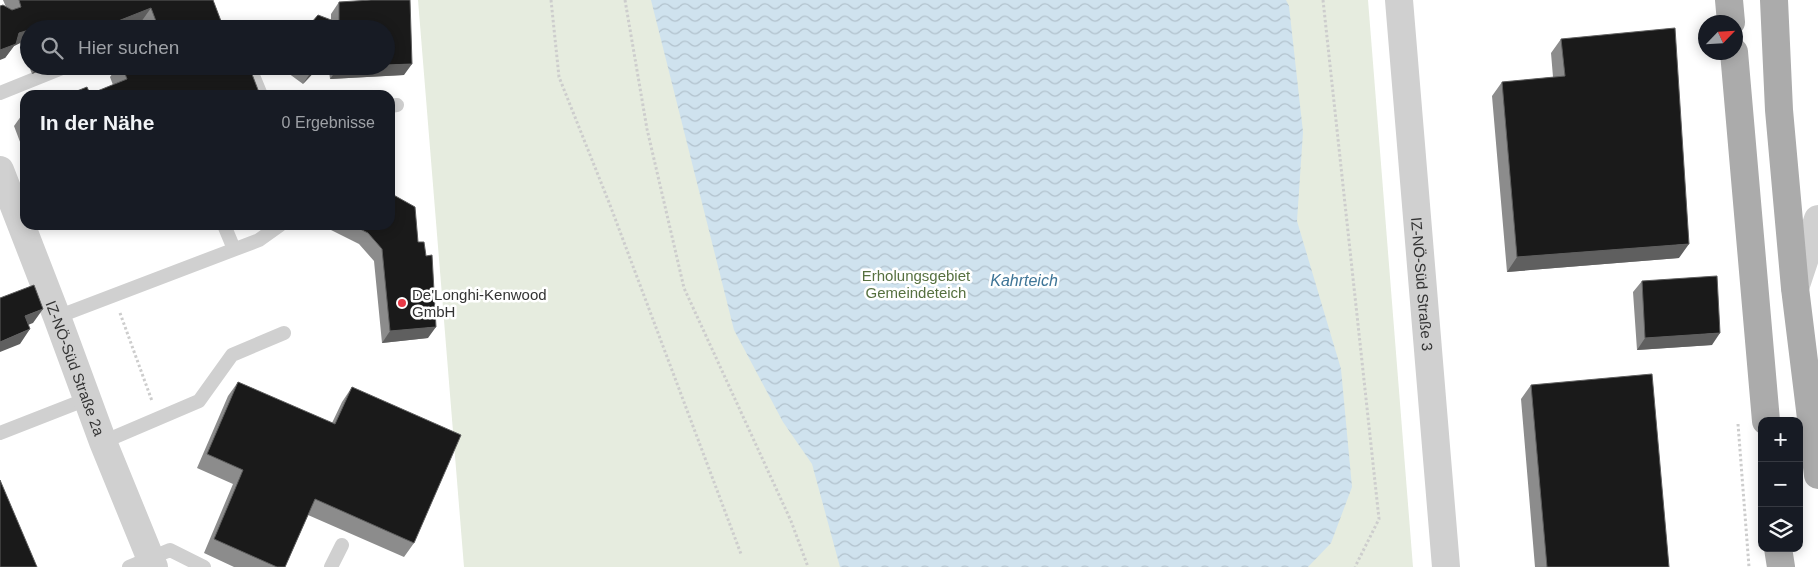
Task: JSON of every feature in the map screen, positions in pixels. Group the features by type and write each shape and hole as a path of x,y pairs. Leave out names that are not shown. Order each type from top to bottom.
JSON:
{"main road":[{"path":"1729,0 1730,15"},
{"path":"1774,0 1779,110 1795,288 1818,475"},
{"path":"1735,60 1766,417"},
{"path":"1779,552 1781,567"}],"street":[{"name":"IZ-NÖ-Süd Straße 3","path":"1399,0 1446,567"},
{"name":"IZ-NÖ-Süd Straße 2a","path":"0,170 20,222"},
{"path":"1795,288 1818,219"},
{"name":"IZ-NÖ-Süd Straße 2a","path":"23,230 103,442 144,564"}],"lane":[{"path":"0,93 45,75"},
{"path":"253,75 259,90"},
{"path":"226,230 234,250"},
{"path":"57,317 259,240 273,230"},
{"path":"103,442 199,401 232,355 284,334"},
{"path":"0,433 87,399"},
{"path":"332,567 342,545"},
{"path":"144,564 170,550 204,567"}],"path":[{"path":"551,0 559,77 610,205 741,554"},
{"path":"625,0 647,129 684,288 791,521 808,567"},
{"path":"1323,0 1379,519 1356,567"},
{"path":"114,296 158,418"}],"green space":[{"name":"Kahrteich","path":"418,0 1368,0 1413,567 464,567"}],"water":[{"name":"Kahrteich","path":"651,0 1286,0 1289,6 1303,132 1297,221 1341,369 1352,487 1331,543 1308,567 840,567 812,464 783,422 734,330"}],"building":[{"path":"19,0 213,0 221,20 156,20 151,8 121,20 20,20 20,33 16,44 0,50 0,6 3,5 12,10 21,7"},
{"path":"410,0 412,64 395,65 395,20 339,20 339,2"},
{"path":"318,15 331,20 314,20"},
{"path":"1675,28 1689,244 1517,257 1502,82 1565,76 1561,39"},
{"path":"125,75 252,75 258,90 100,90 127,79"},
{"name":"De'Longhi-Kenwood GmbH","path":"395,196 415,207 418,242 424,242 426,256 432,255 436,327 390,331 382,249 368,233 362,230 395,230"},
{"path":"1717,276 1720,333 1645,338 1642,281"},
{"path":"34,285 43,309 25,316 30,329 0,342 0,298"},
{"path":"1652,374 1669,567 1547,567 1531,385"},
{"path":"238,382 335,424 352,387 461,435 414,543 315,499 285,567 277,567 214,539 243,470 207,454"},
{"path":"0,480 37,567 0,567"}],"place":[{"name":"De'Longhi-Kenwood GmbH","path":"402,303"}],"park label":[{"name":"Erholungsgebiet Gemeindeteich","path":"916,284"}]}
